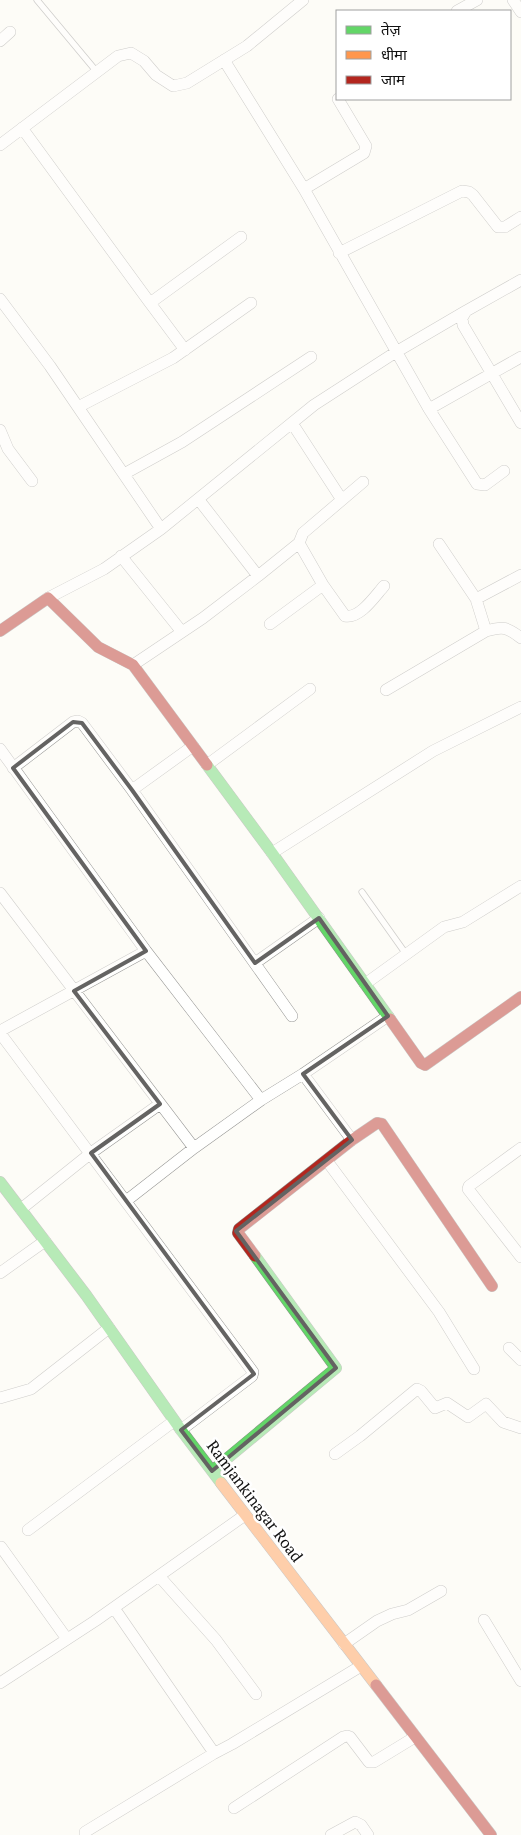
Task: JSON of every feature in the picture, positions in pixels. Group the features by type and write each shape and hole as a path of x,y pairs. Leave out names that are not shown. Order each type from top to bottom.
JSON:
{"street":[{"path":"0,145 118,56 131,53 144,61 156,75 173,86 187,83 246,46 303,0"},
{"path":"459,10 477,0"},
{"path":"513,0 521,12"},
{"path":"0,41 10,32"},
{"path":"224,60 304,188 339,253 429,409 477,484 485,485 504,472"},
{"path":"304,188 364,153 366,150 366,146 339,100"},
{"path":"22,128 185,350"},
{"path":"339,253 462,191 473,195 498,227 505,227 521,218"},
{"path":"150,303 241,237"},
{"path":"0,631 48,598 104,569 161,529 314,406 396,352 521,280"},
{"path":"0,299 50,366 161,529"},
{"path":"78,407 173,358 251,303"},
{"path":"466,311 462,318 464,325 521,423"},
{"path":"124,474 182,442 311,357"},
{"path":"429,409 521,358"},
{"path":"292,423 342,500"},
{"path":"0,430 8,449 32,481"},
{"path":"133,666 258,576 300,542 303,533 363,482"},
{"path":"199,500 258,576"},
{"path":"300,542 323,585 346,616 351,617 358,614 384,586"},
{"path":"439,544 476,599 486,631"},
{"path":"121,556 182,632"},
{"path":"476,599 521,576"},
{"path":"270,624 323,585"},
{"path":"48,598 98,647 133,666 272,852 425,1066 521,997"},
{"path":"386,690 486,631 502,627 521,638"},
{"path":"207,765 310,689"},
{"path":"272,852 433,751 520,710"},
{"path":"13,768 73,722 78,721 82,723 132,790 292,1016"},
{"path":"132,790 193,746"},
{"path":"0,749 146,951 261,1100"},
{"path":"365,984 444,927 463,922 520,881"},
{"path":"0,892 194,1148"},
{"path":"255,963 319,918"},
{"path":"28,1530 252,1376 253,1372 0,1032 146,951"},
{"path":"126,1201 194,1148 261,1100 388,1016"},
{"path":"303,1074 352,1140"},
{"path":"21,1209 91,1153 160,1104"},
{"path":"212,1471 336,1368 238,1233 239,1229 352,1140 377,1123 382,1124 492,1286"},
{"path":"521,1148 469,1186 468,1189 521,1257"},
{"path":"327,1161 433,1305 474,1369"},
{"name":"Ramjankinagar Road","path":"0,1182 110,1328 178,1426 491,1835"},
{"path":"0,1272 45,1241"},
{"path":"0,1398 32,1389 110,1328"},
{"path":"509,1348 521,1360"},
{"path":"335,1454 417,1389 421,1391 435,1408 447,1403 468,1417 486,1404 503,1422 521,1428"},
{"path":"0,1683 114,1608 245,1515"},
{"path":"1,1547 67,1639"},
{"path":"159,1576 216,1640 256,1694"},
{"path":"344,1644 377,1621 392,1614 408,1610 441,1591"},
{"path":"114,1608 213,1754"},
{"path":"484,1620 521,1681"},
{"path":"85,1835 86,1832 213,1754 361,1666"},
{"path":"234,1808 343,1737 350,1737 369,1762 374,1762 416,1737"},
{"path":"331,1835 355,1822 361,1825 368,1835"}],"lane":[{"path":"37,0 97,72"},
{"path":"362,892 406,954"}],"highlighted area":[{"path":"73,722 82,723 255,963 319,918 388,1016 303,1074 352,1140 236,1231 336,1368 212,1471 181,1430 254,1374 91,1153 160,1104 74,991 146,951 13,768"}],"traffic: fast":[{"path":"207,765 390,1019"},
{"path":"0,1182 86,1295 181,1430 221,1483"},
{"path":"212,1471 336,1368 255,1256"}],"traffic: slow":[{"path":"221,1483 376,1685"}],"traffic: jam":[{"path":"0,631 48,598 98,647 133,665 207,765"},
{"path":"390,1019 421,1063 425,1065 521,997"},
{"path":"255,1256 238,1233 239,1229 352,1140 377,1123 382,1124 492,1286"},
{"path":"376,1685 491,1835"}]}
